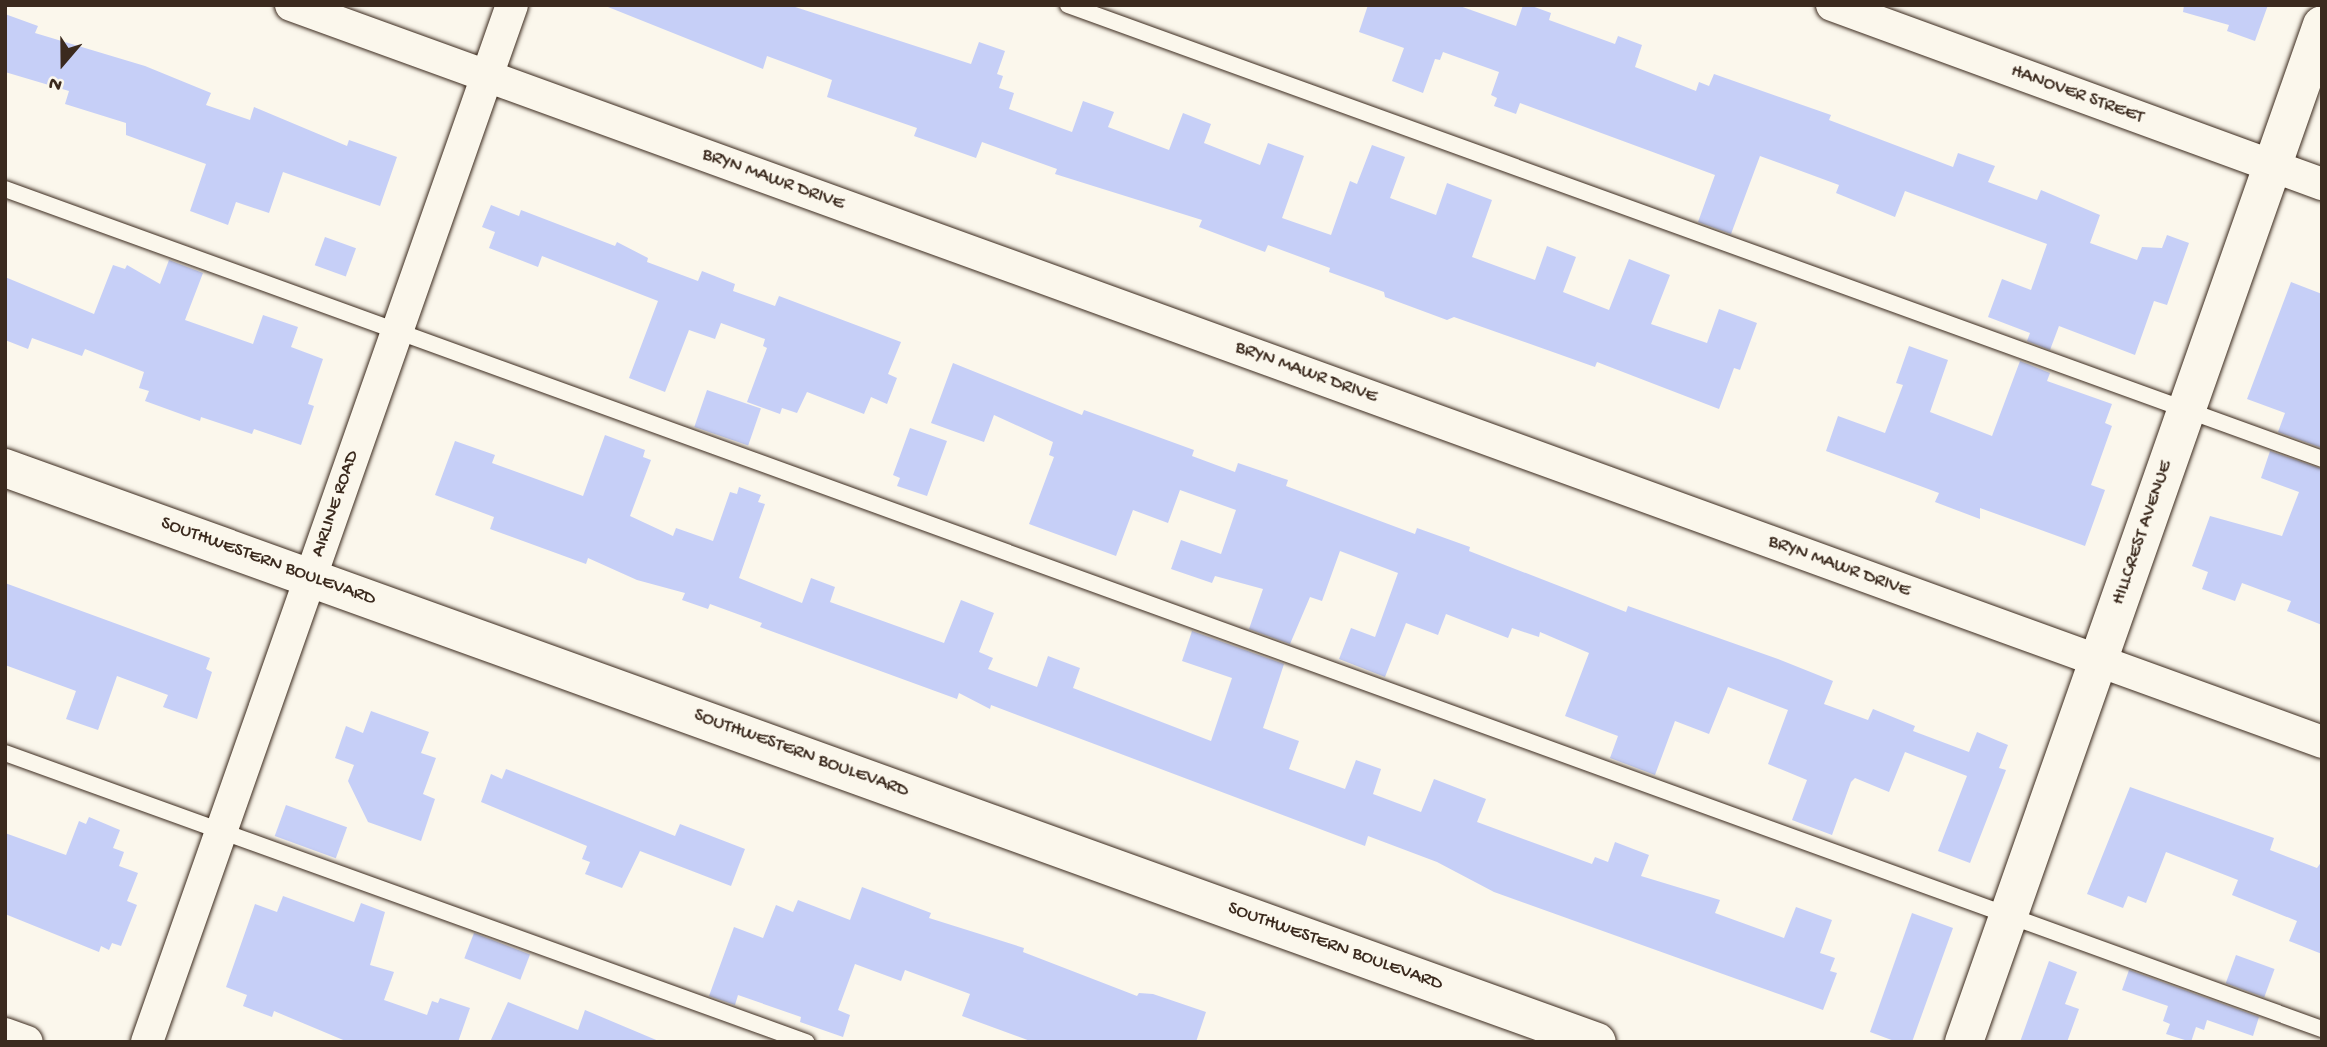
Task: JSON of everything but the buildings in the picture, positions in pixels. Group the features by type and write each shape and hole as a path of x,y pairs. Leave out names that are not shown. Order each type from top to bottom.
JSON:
{"street":[{"name":"BRYN MAWR DRIVE","path":"291,5 2322,742"},
{"name":"AIRLINE ROAD","path":"147,1042 512,5"},
{"name":"HANOVER STREET","path":"1832,5 2322,184"},
{"name":"HILLCREST AVENUE","path":"1964,1042 2322,25"},
{"name":"SOUTHWESTERN BOULEVARD","path":"5,468 1597,1042"},
{"path":"5,1034 27,1042"}],"lane":[{"path":"1068,5 2322,458"},
{"path":"5,189 397,328 2322,1029"},
{"path":"5,753 806,1042"}]}
